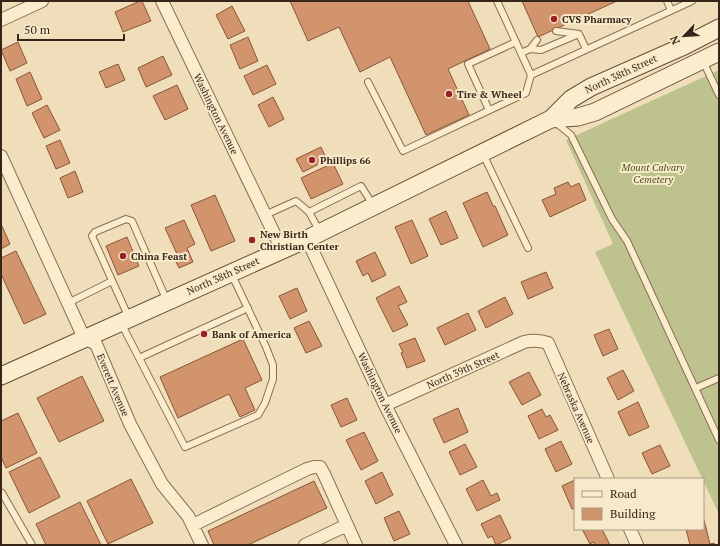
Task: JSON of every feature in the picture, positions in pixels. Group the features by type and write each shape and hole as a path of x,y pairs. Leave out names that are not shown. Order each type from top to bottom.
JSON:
{"main road":[{"name":"North 38th Street","path":"1,376 314,235 551,119 571,99 591,87 684,46 719,28"},
{"name":"North 38th Street","path":"551,119 578,117 595,112 719,52"}],"street":[{"path":"1,20 42,1"},
{"name":"Washington Avenue","path":"162,1 282,250"},
{"name":"Everett Avenue","path":"1,156 84,338 96,344 130,424 162,484 188,516 202,545"},
{"name":"Washington Avenue","path":"314,235 385,406 456,545"},
{"name":"North 39th Street","path":"385,406 524,342 531,340 541,341"},
{"name":"Nebraska Avenue","path":"541,341 548,343 608,478"},
{"path":"193,525 314,467 320,467 356,545"},
{"path":"305,545 347,525"},
{"path":"630,530 638,545"}],"lane":[{"path":"368,82 403,151 526,93 531,75 497,1"},
{"path":"667,1 671,10"},
{"path":"531,75 692,1"},
{"path":"556,31 578,34"},
{"path":"578,34 586,50"},
{"path":"530,48 541,50 578,34"},
{"path":"520,53 530,48 537,40"},
{"path":"489,110 468,64 516,42"},
{"path":"702,60 719,95"},
{"path":"551,119 571,135 612,219 627,240 719,440"},
{"path":"482,153 528,248"},
{"path":"310,212 361,186 373,206"},
{"path":"265,215 296,201 310,212 314,235"},
{"path":"167,301 132,221 126,219 95,232 92,236 112,281 124,320 139,358 185,447 258,415 265,403 273,379 273,366 266,347 231,272"},
{"path":"68,303 112,281"},
{"path":"139,358 248,308"},
{"path":"696,388 719,378"},
{"path":"1,494 32,545"}],"green space":[{"name":"Mount Calvary Cemetery","path":"719,70 719,514 704,482 704,478 702,478 595,252 613,244 566,140"}],"building":[{"path":"142,1 151,21 123,32 115,12"},
{"path":"290,1 468,1 490,49 448,69 469,115 426,135 390,57 360,72 339,27 308,41"},
{"name":"CVS Pharmacy","path":"522,1 617,1 538,37"},
{"path":"232,6 245,31 228,39 216,15"},
{"path":"248,37 258,61 240,69 230,45"},
{"path":"18,42 27,63 10,71 1,50"},
{"path":"163,56 172,75 146,87 138,68"},
{"path":"118,64 125,80 106,88 99,72"},
{"path":"267,65 276,84 253,95 244,76"},
{"path":"30,72 42,99 27,106 16,79"},
{"path":"177,85 188,109 165,120 153,96"},
{"path":"273,97 284,119 269,127 258,105"},
{"path":"47,105 60,130 44,138 32,113"},
{"path":"60,140 70,163 56,169 46,146"},
{"name":"Phillips 66","path":"321,147 327,160 303,172 296,159"},
{"name":"Phillips 66","path":"333,163 343,184 311,199 301,178"},
{"path":"75,171 83,192 68,198 60,178"},
{"path":"568,182 571,187 579,183 586,200 550,217 542,200 556,194 554,188"},
{"path":"487,192 508,235 483,247 463,203"},
{"path":"215,195 235,241 211,251 191,205"},
{"path":"446,211 458,238 441,245 429,219"},
{"path":"184,220 195,244 187,248 193,262 179,268 173,256 177,254 165,228"},
{"path":"412,220 428,256 411,264 395,227"},
{"path":"1,224 10,244 1,249"},
{"name":"China Feast","path":"127,237 139,266 118,275 106,246"},
{"path":"16,251 46,314 24,324 1,274 1,258"},
{"path":"375,252 386,275 372,282 368,273 363,276 356,261"},
{"path":"546,272 553,288 528,299 521,282"},
{"path":"399,286 407,302 398,306 408,325 393,332 376,298"},
{"path":"297,288 307,311 290,319 279,296"},
{"path":"505,297 513,314 486,328 478,311"},
{"path":"468,313 476,330 445,345 437,328"},
{"path":"309,321 322,346 306,353 294,328"},
{"path":"609,329 618,349 603,356 594,335"},
{"path":"415,338 425,361 407,368 401,353 403,352 399,344"},
{"path":"243,339 262,380 245,388 255,410 240,417 229,394 178,418 160,377"},
{"path":"623,370 634,391 618,400 607,378"},
{"path":"529,372 541,395 522,405 509,382"},
{"path":"82,376 104,421 59,442 37,398"},
{"path":"347,398 357,420 341,427 331,405"},
{"path":"638,402 649,427 629,436 618,412"},
{"path":"458,408 468,432 444,443 433,419"},
{"path":"542,409 546,417 550,415 558,430 539,439 528,416"},
{"path":"18,413 37,453 6,468 1,457 1,421"},
{"path":"364,432 378,461 361,470 346,440"},
{"path":"561,441 572,464 556,472 545,449"},
{"path":"465,444 477,467 460,475 449,452"},
{"path":"660,445 670,466 652,474 642,453"},
{"path":"40,457 60,497 29,513 9,472"},
{"path":"382,472 393,495 376,504 365,481"},
{"path":"131,479 153,523 108,544 87,501"},
{"path":"483,480 491,496 497,493 500,500 477,511 466,489"},
{"path":"574,480 574,508 572,509 562,486"},
{"path":"314,481 327,508 248,545 214,545 208,531"},
{"path":"80,502 101,545 46,545 36,524"},
{"path":"399,511 410,534 394,541 384,518"},
{"path":"500,515 511,538 496,545 492,536 488,538 481,524"},
{"path":"704,520 710,544 714,543 715,545 690,545 686,530 704,530"},
{"path":"583,530 602,530 610,545 595,545 594,542 590,544"}],"place":[{"name":"CVS Pharmacy","path":"554,19"},
{"name":"Tire & Wheel","path":"449,94"},
{"name":"Phillips 66","path":"312,160"},
{"name":"New Birth Christian Center","path":"252,240"},
{"name":"China Feast","path":"123,256"},
{"name":"Bank of America","path":"204,334"}]}
